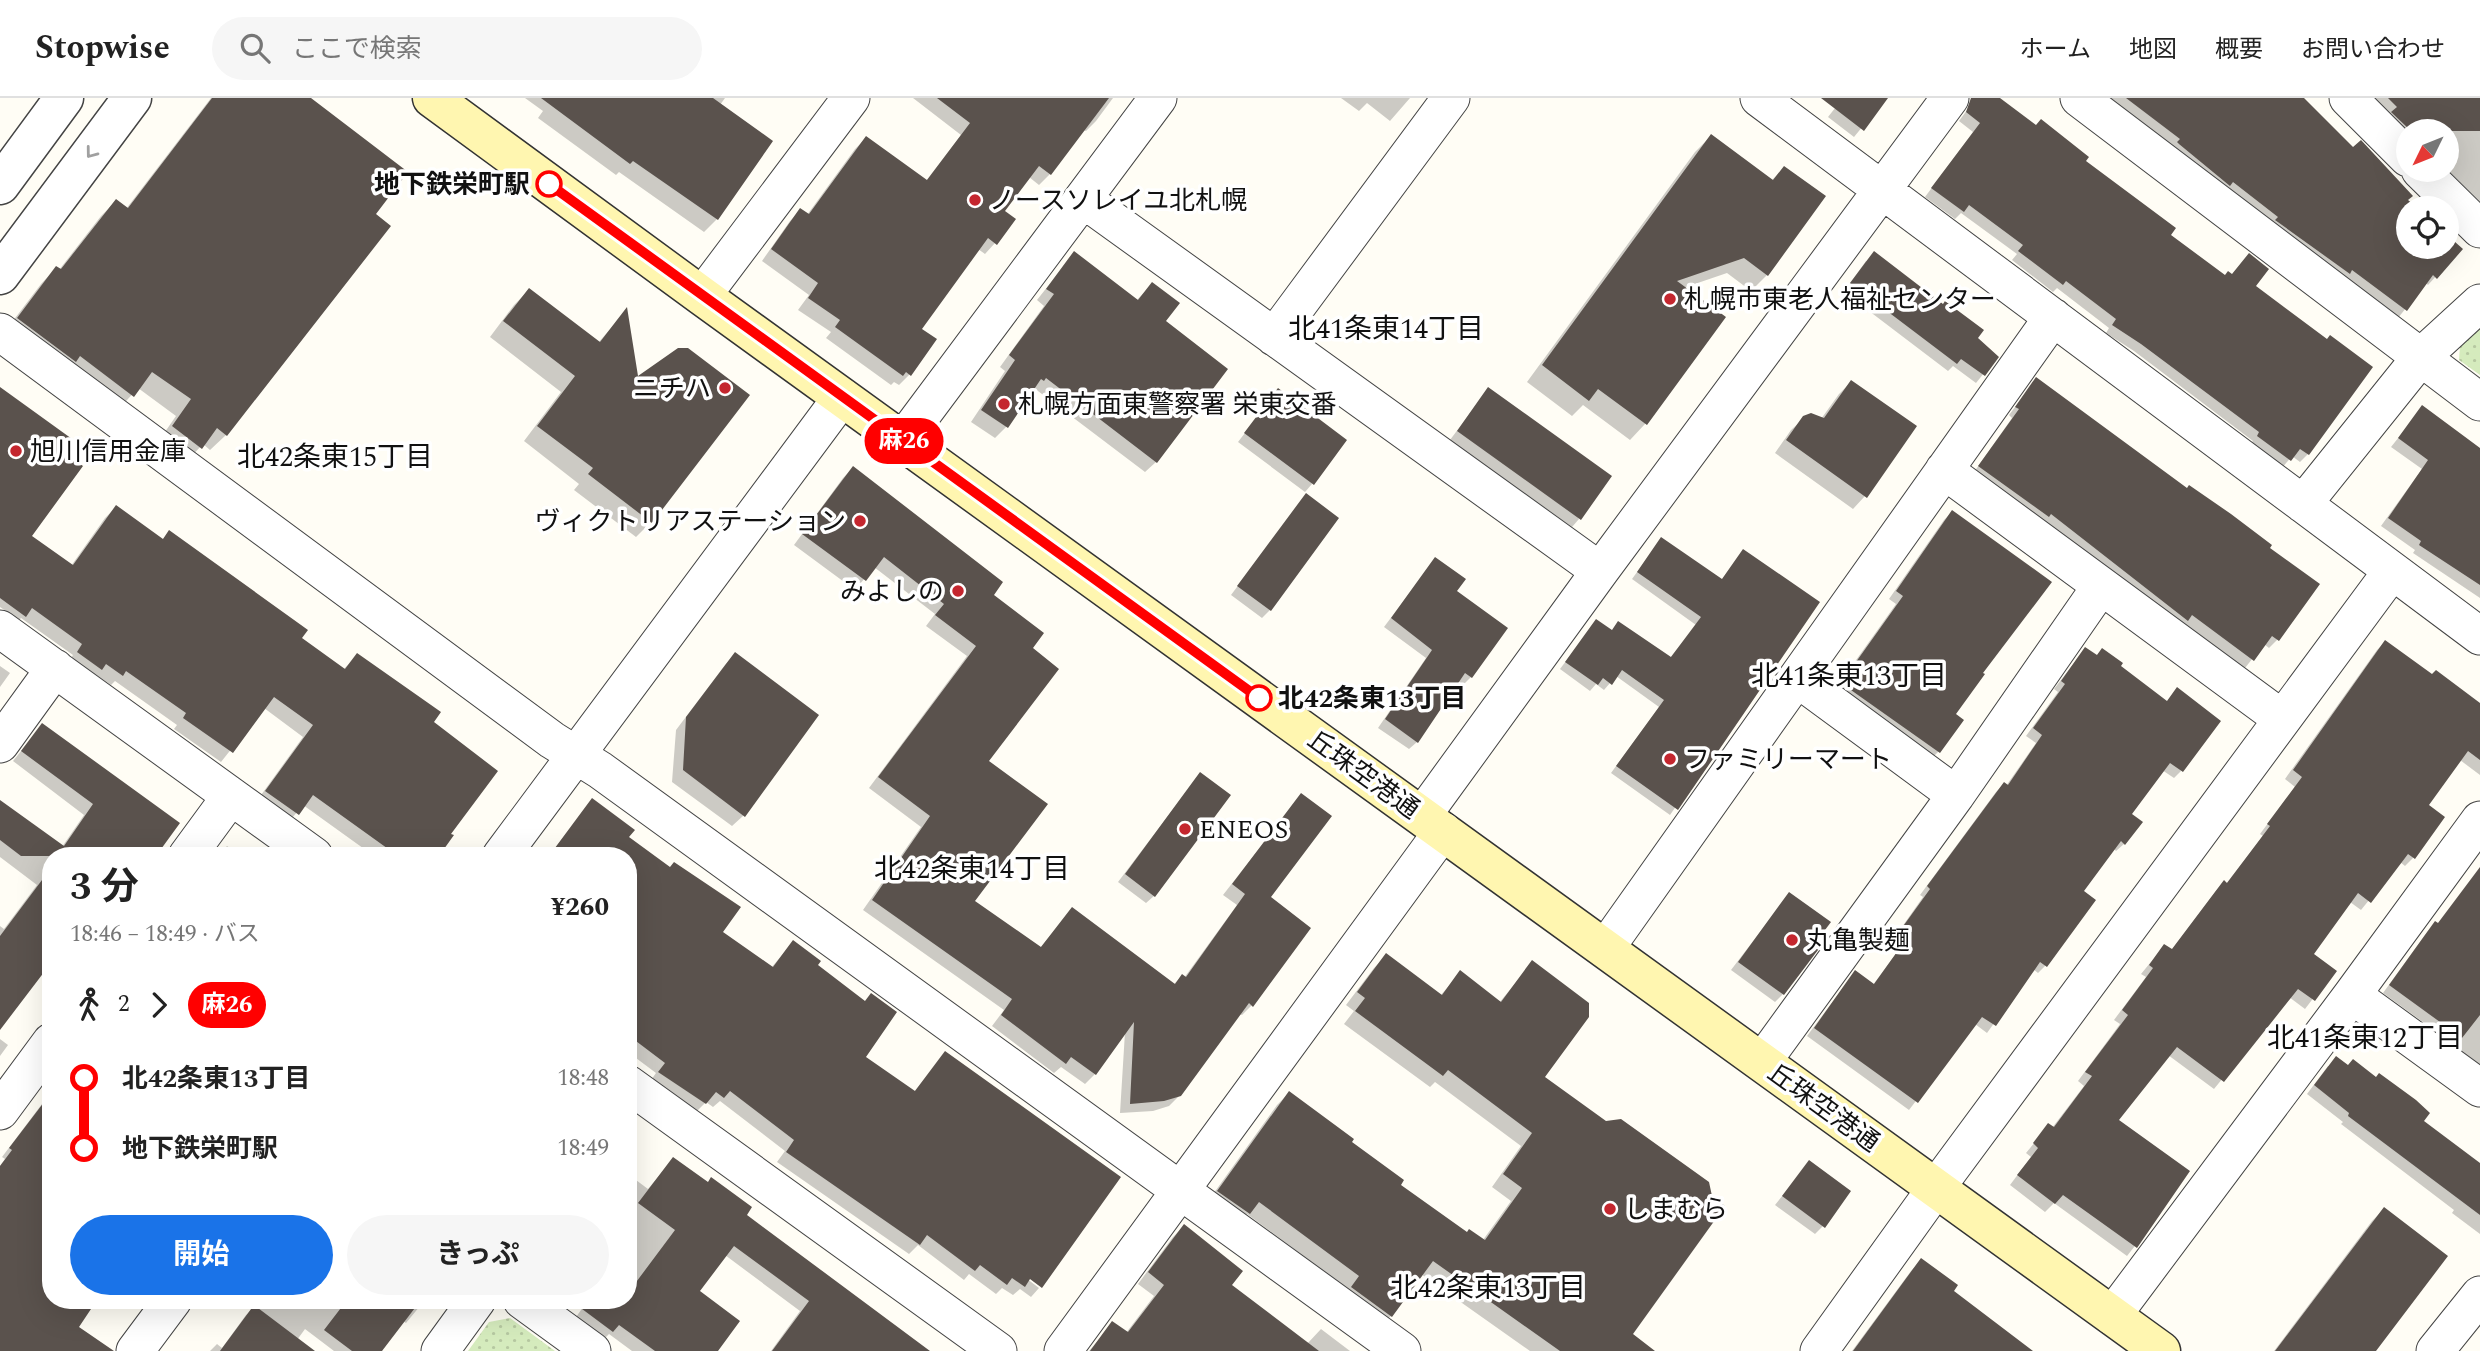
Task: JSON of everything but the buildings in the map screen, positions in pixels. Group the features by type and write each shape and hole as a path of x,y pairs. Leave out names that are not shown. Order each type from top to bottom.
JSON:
{"main road":[{"name":"丘珠空港通","path":"432,98 2161,1351"}],"street":[{"path":"0,185 64,98"},
{"path":"0,275 132,98"},
{"path":"702,296 851,98"},
{"path":"903,440 1158,98"},
{"path":"1274,337 1451,98"},
{"path":"1759,98 2480,636"},
{"path":"1063,1351 1181,1189 1432,824 1600,571 1950,98"},
{"path":"2079,98 2480,402"},
{"path":"2348,98 2396,146"},
{"path":"2432,182 2480,229"},
{"path":"1083,199 1600,571"},
{"path":"2303,505 2421,357 2480,303"},
{"path":"1605,949 2053,317"},
{"path":"0,332 575,756 600,770 1402,1351"},
{"path":"508,847 842,397"},
{"path":"1944,470 2281,719"},
{"path":"1819,1351 1936,1188 2392,571"},
{"path":"1762,1062 1956,795 2101,586"},
{"path":"0,629 302,847"},
{"path":"0,744 55,668"},
{"path":"1797,678 1956,795"},
{"path":"194,847 231,796"},
{"path":"2112,1316 2480,820"},
{"path":"2352,995 2480,1088"},
{"path":"0,1111 42,1054"},
{"path":"637,1096 998,1351"},
{"path":"2435,1351 2480,1294"},
{"path":"135,1351 166,1309"},
{"path":"440,1351 470,1309"},
{"path":"534,1309 592,1351"}],"green space":[{"path":"2480,328 2480,375 2459,360 2460,346"},
{"path":"510,1318 555,1351 468,1351 489,1322"}],"bus line":[{"name":"麻26","path":"549,184 1259,698"}],"place":[{"name":"地下鉄栄町駅","path":"549,184"},
{"name":"ノースソレイユ北札幌","path":"975,200"},
{"name":"札幌市東老人福祉センター","path":"1670,299"},
{"name":"ニチハ","path":"725,388"},
{"name":"札幌方面東警察署 栄東交番","path":"1004,404"},
{"name":"旭川信用金庫","path":"16,451"},
{"name":"ヴィクトリアステーション","path":"860,521"},
{"name":"みよしの","path":"958,591"},
{"name":"北42条東13丁目","path":"1259,698"},
{"name":"ファミリーマート","path":"1670,759"},
{"name":"ENEOS","path":"1185,829"},
{"name":"丸亀製麺","path":"1792,940"},
{"name":"しまむら","path":"1610,1209"}],"district":[{"name":"北41条東14丁目","path":"1386,328"},
{"name":"北42条東15丁目","path":"335,456"},
{"name":"北41条東13丁目","path":"1849,675"},
{"name":"北42条東14丁目","path":"972,868"},
{"name":"北41条東12丁目","path":"2365,1037"},
{"name":"北42条東13丁目","path":"1488,1287"}]}
